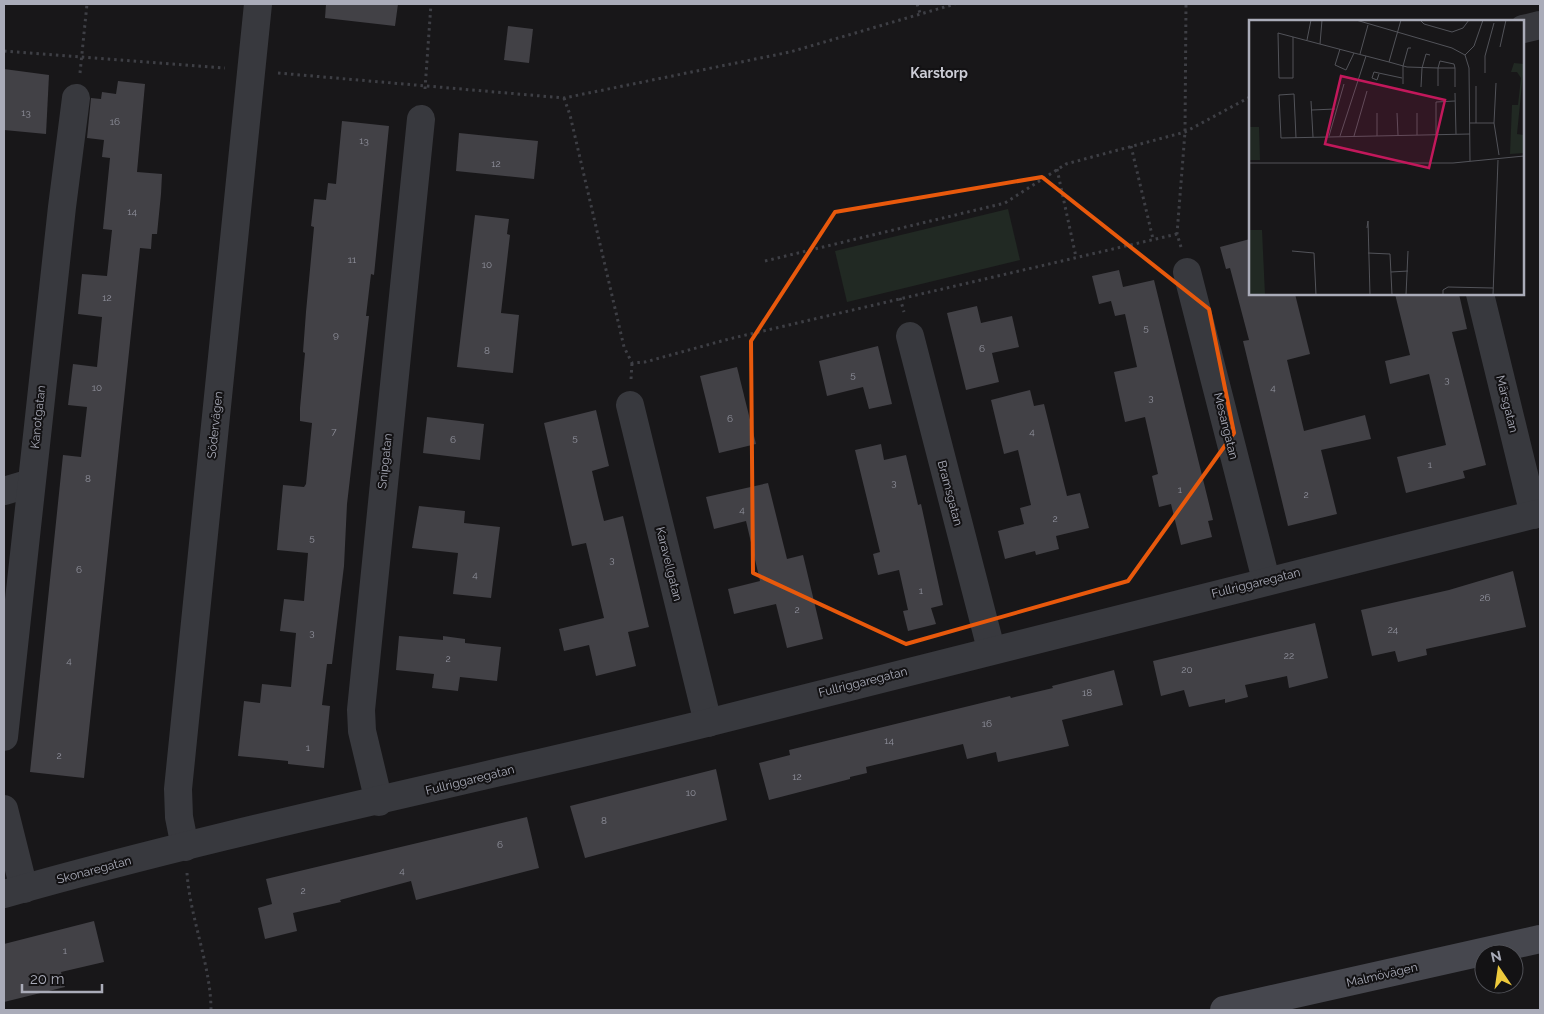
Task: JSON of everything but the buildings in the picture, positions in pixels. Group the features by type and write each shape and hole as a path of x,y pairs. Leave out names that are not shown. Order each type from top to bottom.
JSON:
{"main road":[{"name":"Malmövägen","path":"1224,1010 1540,939"}],"street":[{"name":"Södervägen","path":"185,847 178,789 258,4"},
{"path":"1524,29 1540,25"},
{"name":"Kanotgatan","path":"4,737 76,98"},
{"name":"Snipgatan","path":"379,802 362,731 361,710 421,119"},
{"name":"Mesangatan","path":"1187,272 1266,580"},
{"name":"Märsgatan","path":"1480,295 1537,514"},
{"name":"Bramsgatan","path":"910,336 991,649"},
{"name":"Karavellgatan","path":"630,405 708,722"},
{"path":"4,491 31,484"},
{"name":"Fullriggaregatan","path":"185,847 708,722 1266,580 1537,514"},
{"path":"4,809 14,891"},
{"name":"Skonaregatan","path":"14,891 185,847"}],"path":[{"path":"76,98 87,4"},
{"path":"421,119 426,88 431,4"},
{"path":"918,4 920,13"},
{"path":"4,51 82,55 426,88 564,98 790,52 955,4"},
{"path":"564,98 570,115 624,347 632,363 645,362 729,339 1178,234 1185,132 1186,4"},
{"path":"765,261 1005,203 1066,164 1185,132 1249,98"},
{"path":"1131,146 1153,239"},
{"path":"1057,169 1076,257"},
{"path":"185,847 189,896 203,958 210,1010"}],"highlighted area":[{"path":"1042,177 1209,309 1234,433 1128,581 906,644 753,573 751,341 835,212"}],"shaded area":[{"path":"1008,209 1020,260 847,302 835,251"}],"district":[{"name":"Karstorp","path":"939,73"}]}
